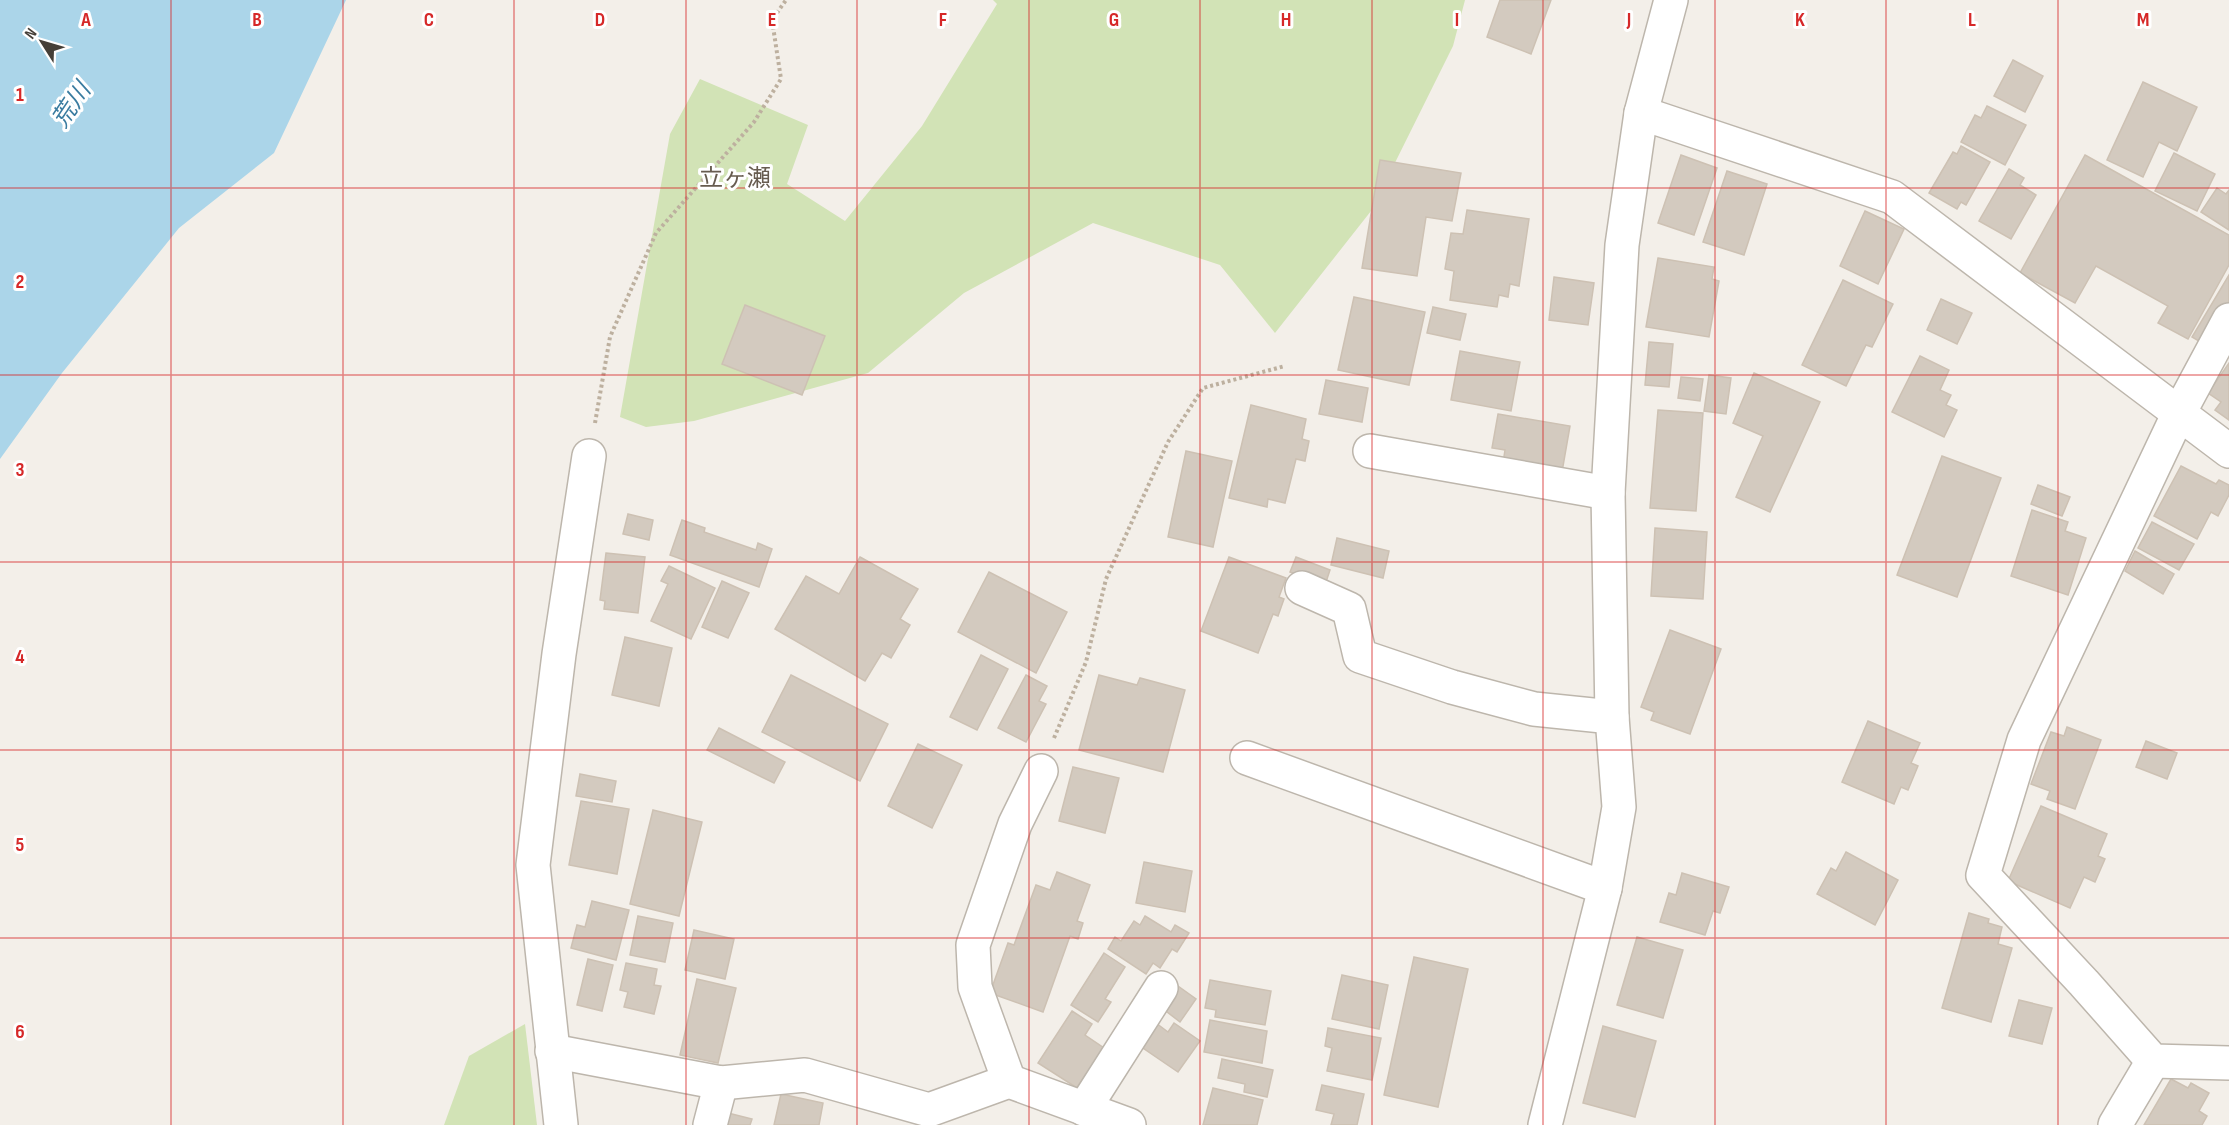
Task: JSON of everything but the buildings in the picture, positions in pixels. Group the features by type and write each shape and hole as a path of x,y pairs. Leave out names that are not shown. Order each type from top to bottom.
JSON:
{"street":[{"path":"1545,1125 1605,888 1619,807 1612,717 1608,493 1622,245 1641,112 1671,0"},
{"path":"1641,112 1892,197 2178,415 2229,451"},
{"path":"2229,320 2178,415 2024,740 1983,875 2084,982 2153,1061 2229,1063"},
{"path":"1370,451 1608,493"},
{"path":"561,1125 533,865 559,654 589,456"},
{"path":"1302,588 1349,609 1360,656 1452,687 1534,709 1612,717"},
{"path":"1247,758 1605,888"},
{"path":"1009,1081 975,987 974,945 1015,824 1041,771"},
{"path":"552,1051 721,1083 805,1075 929,1110 1009,1081 1107,1120 1161,988"},
{"path":"2115,1125 2153,1061"},
{"path":"710,1125 721,1083"}],"path":[{"path":"589,456 610,338 656,233 754,122 781,79 772,20 786,0"},
{"path":"1041,771 1086,662 1106,579 1168,442 1203,388 1285,366"}],"green space":[{"path":"993,0 1465,0 1453,46 1371,211 1275,333 1220,265 1093,223 964,293 868,373 694,421 646,427 620,417 670,134 700,79 808,125 787,184 845,221 922,126 997,4"},
{"path":"525,1024 537,1125 444,1125 469,1056"}],"water":[{"name":"荒川","path":"0,0 346,0 274,153 179,228 62,373 0,459"}],"district":[{"name":"立ヶ瀬","path":"735,178"}]}
